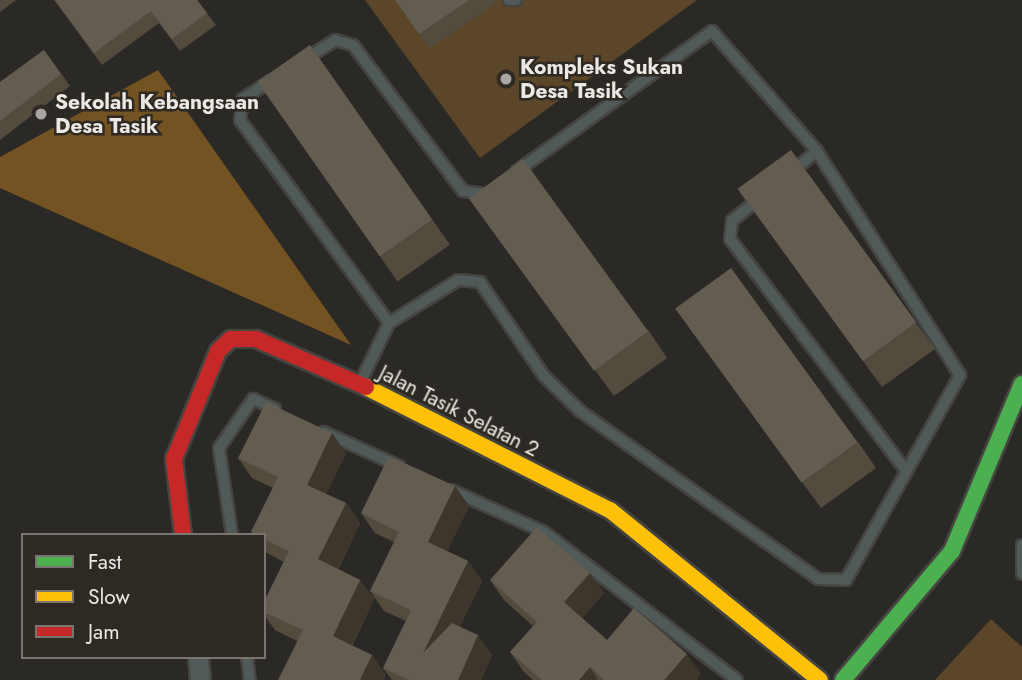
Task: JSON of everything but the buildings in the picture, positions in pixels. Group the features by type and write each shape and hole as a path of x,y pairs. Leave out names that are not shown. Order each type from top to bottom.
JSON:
{"street":[{"name":"Jalan Tasik Selatan 2","path":"183,533 174,459 218,351 231,339 256,339 360,384 610,510 820,680"},
{"path":"843,680 953,551 1022,384"},
{"path":"198,659 200,680"}],"lane":[{"path":"509,0 516,0"},
{"path":"360,384 390,323 458,280 480,282 544,376 580,411 818,579 846,580 960,375 817,151 712,31 476,196 463,191 353,45 334,40 243,99 240,120 390,323"},
{"path":"785,178 817,151"},
{"path":"775,186 732,221 730,239 906,471"},
{"path":"232,533 219,448 253,399 290,416"},
{"path":"315,428 414,473"},
{"path":"439,485 544,532 737,680"},
{"path":"1022,545 1022,573"},
{"path":"247,659 250,680"}],"shaded area":[{"name":"Kompleks Sukan Desa Tasik","path":"365,0 697,0 480,158"},
{"path":"158,70 351,345 0,188 0,157"},
{"path":"991,619 1022,647 1022,680 935,680"}],"traffic: fast":[{"path":"843,680 952,551 1022,384"}],"traffic: slow":[{"path":"366,387 610,510 820,680"}],"traffic: jam":[{"path":"183,533 174,459 218,351 231,339 256,339 366,387"}],"place":[{"name":"Kompleks Sukan Desa Tasik","path":"506,79"},
{"name":"Sekolah Kebangsaan Desa Tasik","path":"41,114"}]}
